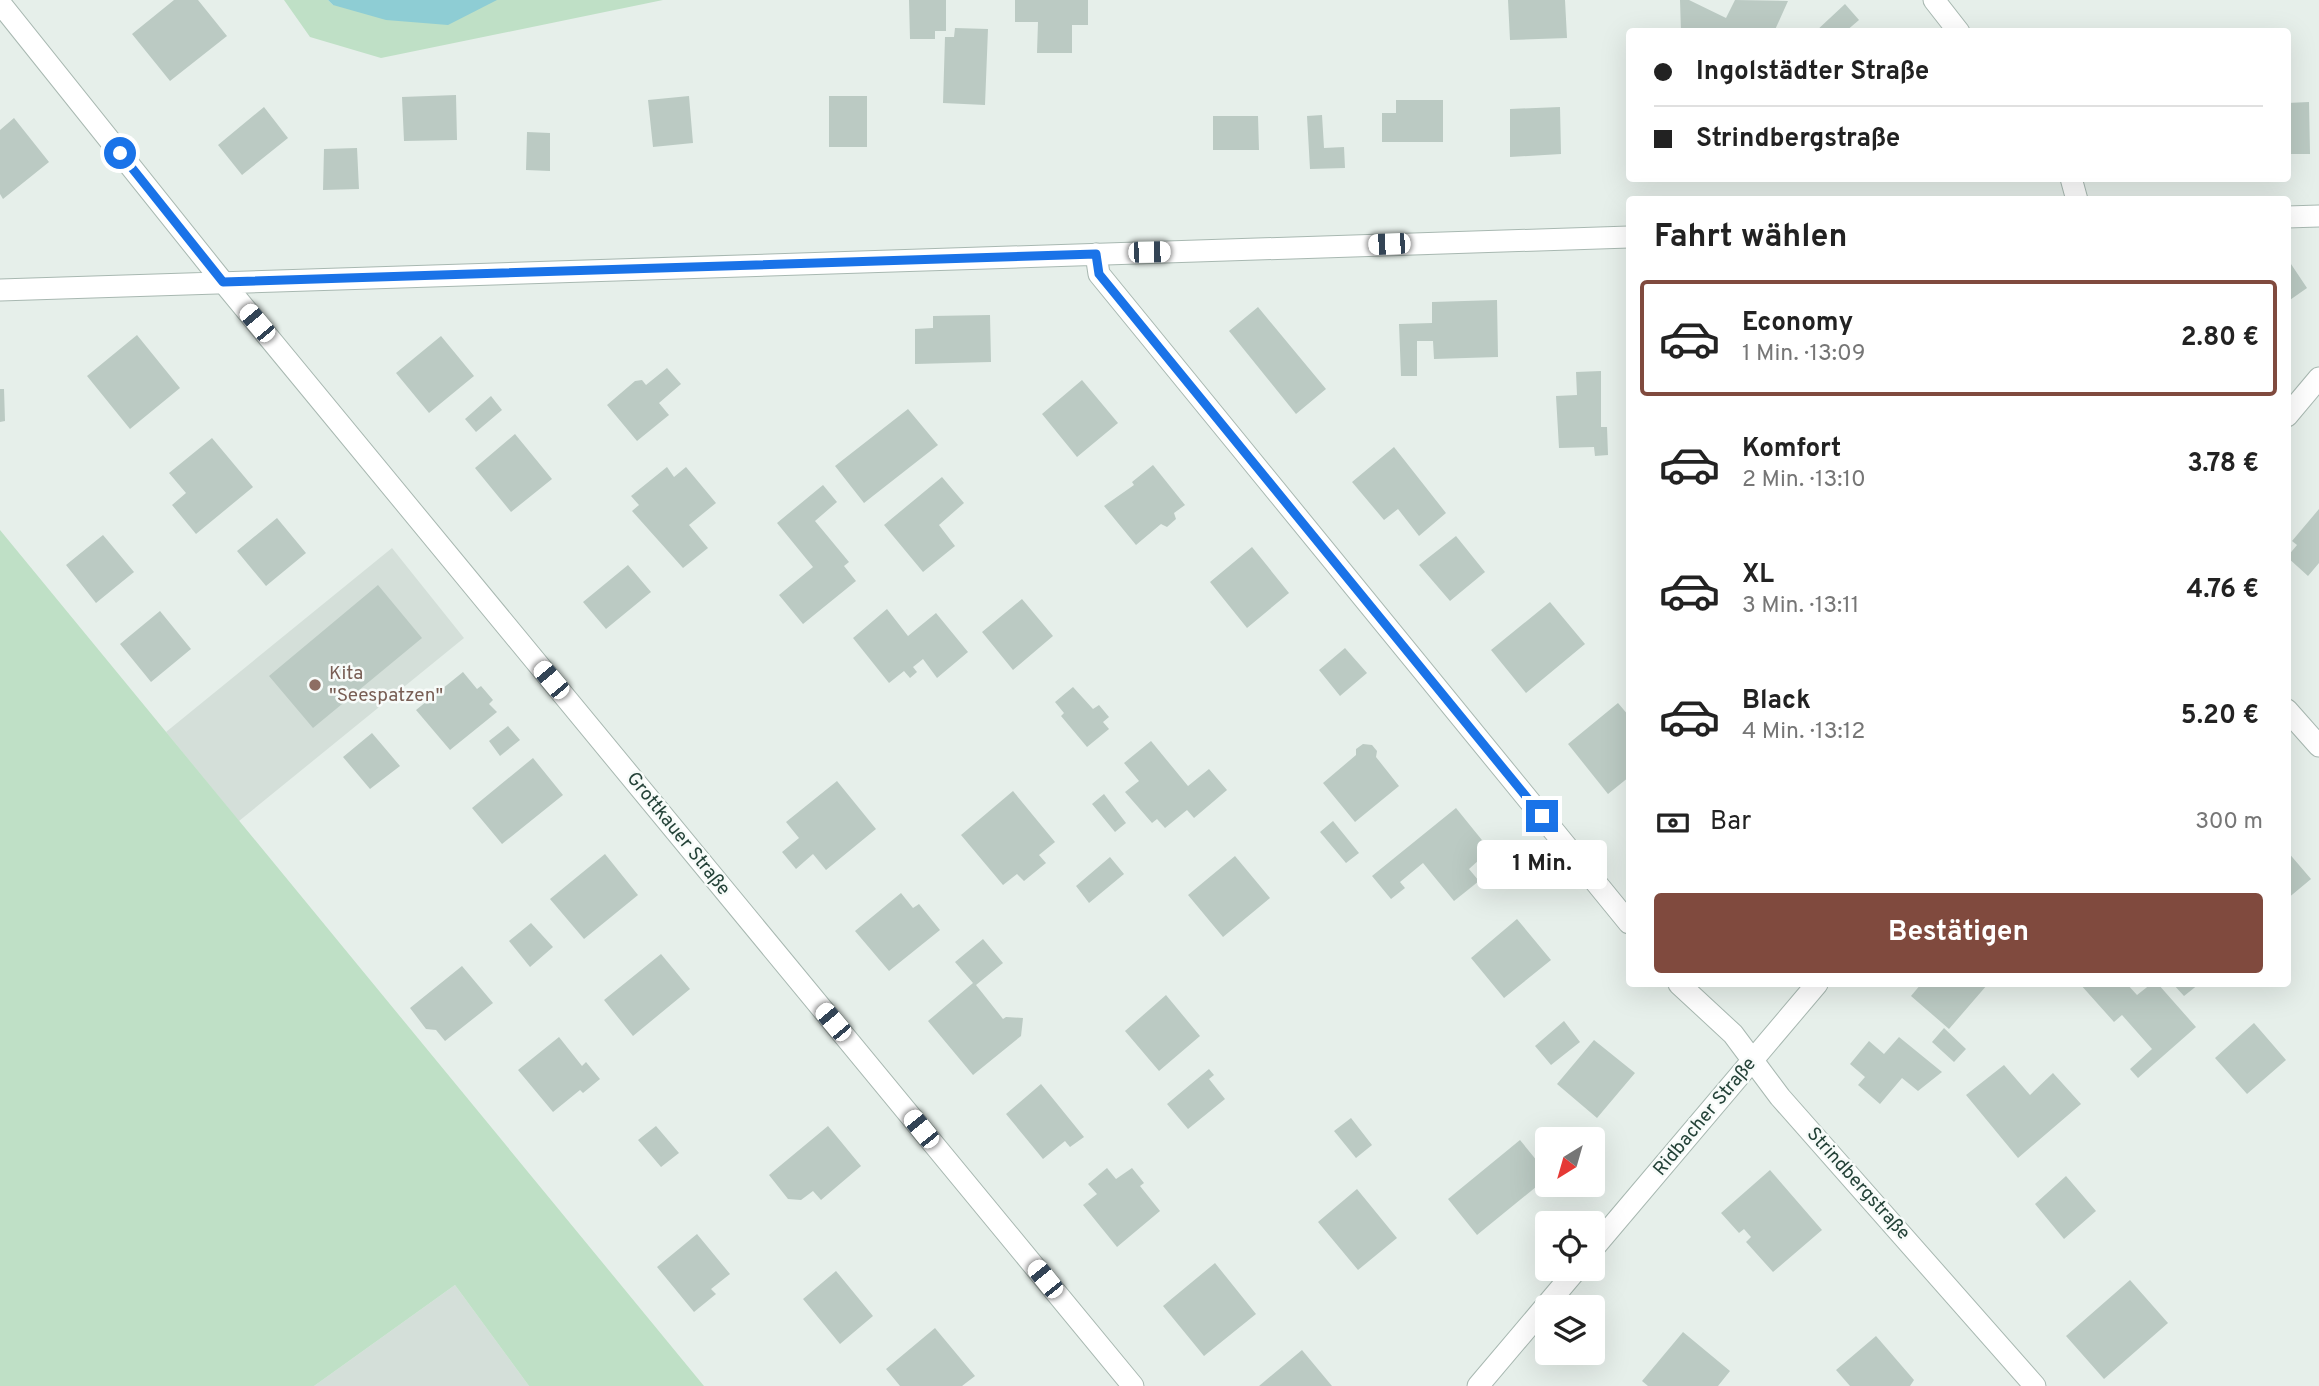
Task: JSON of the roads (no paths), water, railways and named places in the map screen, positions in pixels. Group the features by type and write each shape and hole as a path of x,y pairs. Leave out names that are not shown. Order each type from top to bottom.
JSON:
{"street":[{"path":"1934,0 1956,28"},
{"name":"Grottkauer Straße","path":"0,3 223,282 1133,1386"},
{"path":"2291,217 2319,216"},
{"path":"0,290 1626,237"},
{"path":"1096,254 1099,274 1626,919"},
{"path":"2291,411 2319,378"},
{"path":"2291,714 2319,746"},
{"name":"Strindbergstraße","path":"1682,987 1733,1034 1789,1107 2035,1386"},
{"name":"Ridbacher Straße","path":"1605,1235 1814,987"},
{"path":"1478,1386 1567,1281"}],"water":[{"path":"328,0 497,0 448,25 386,20 333,5"}],"place":[{"name":"Kita \"Seespatzen\"","path":"315,685"}]}
